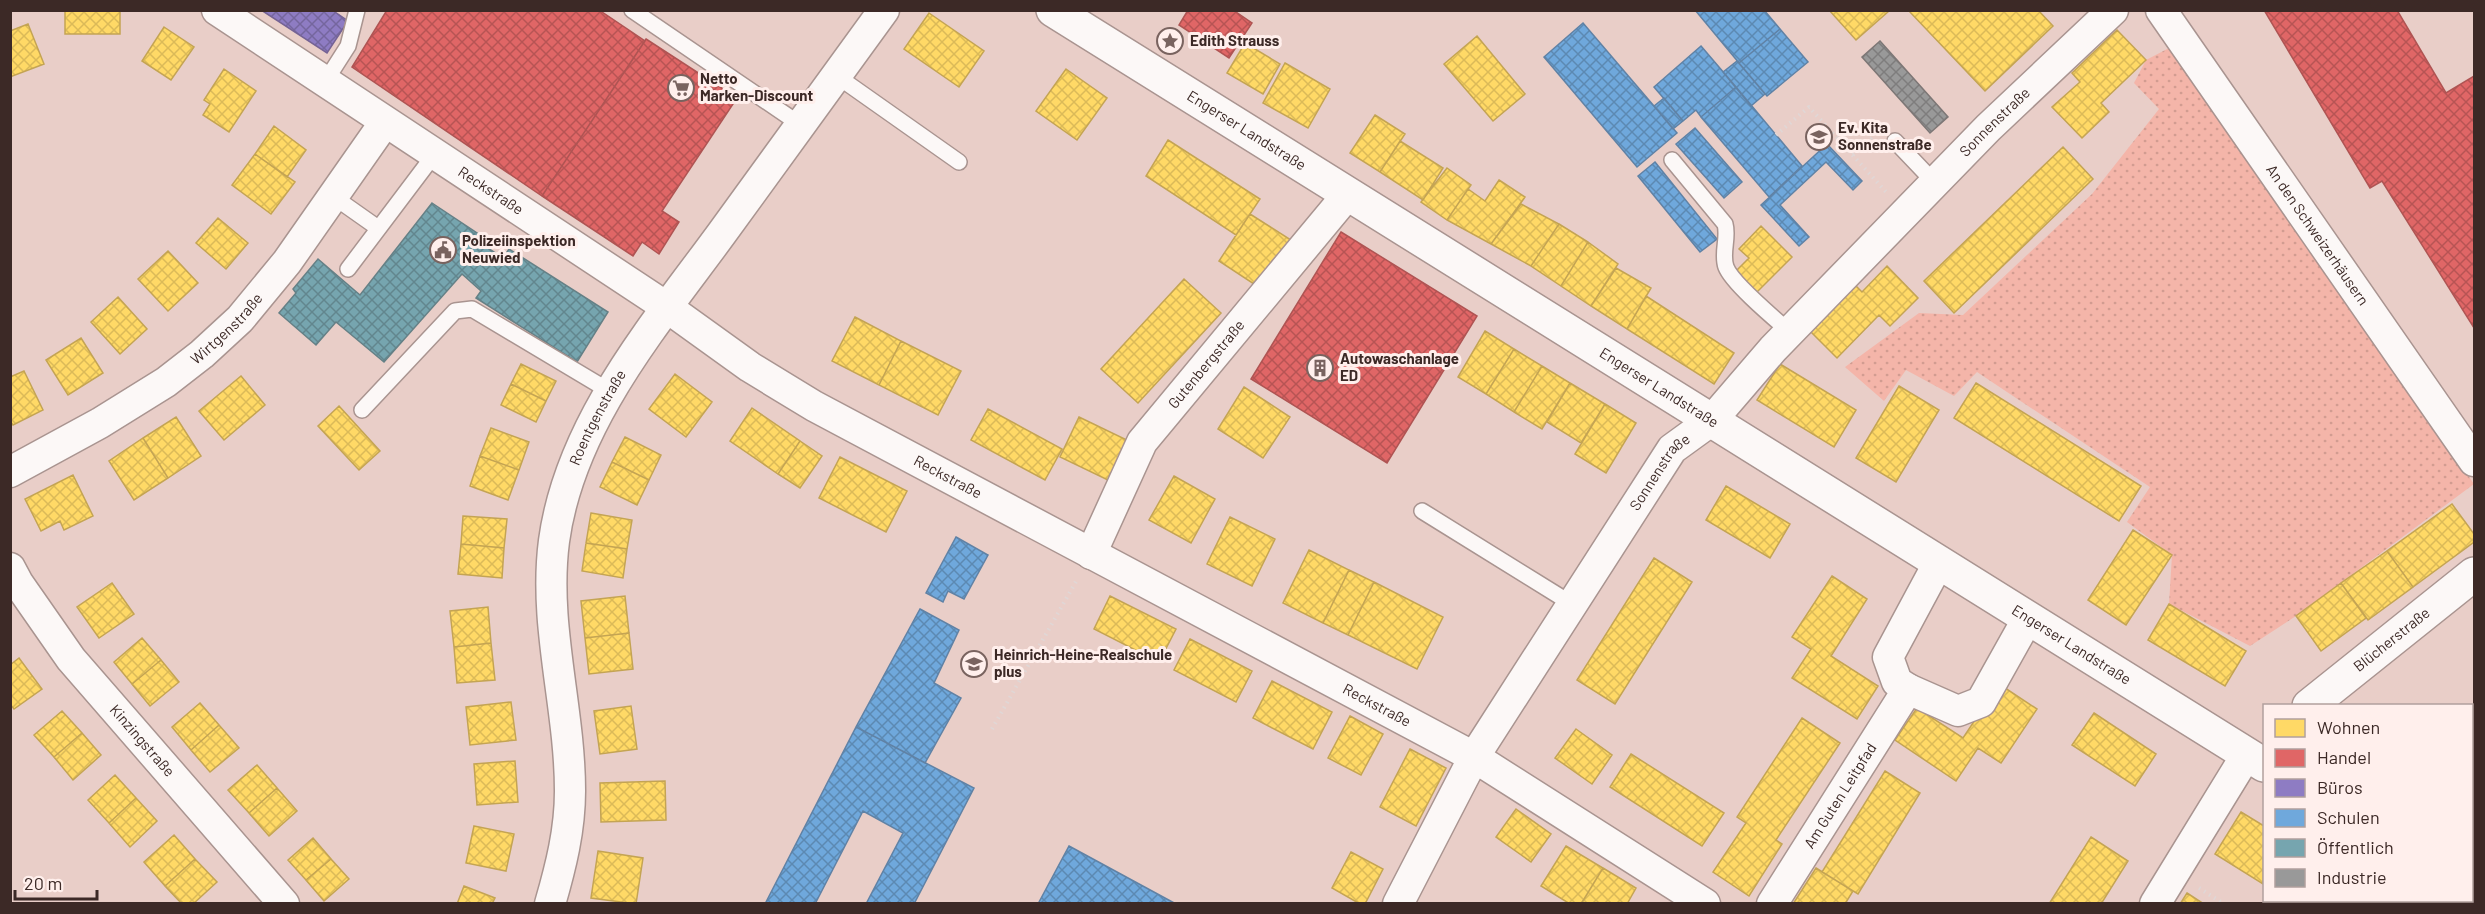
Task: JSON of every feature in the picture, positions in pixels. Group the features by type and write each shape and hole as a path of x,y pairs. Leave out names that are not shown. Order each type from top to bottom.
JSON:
{"main road":[{"name":"Engerser Landstraße","path":"1053,10 2028,618 2259,753"},
{"name":"Blücherstraße","path":"2310,704 2475,574"}],"street":[{"name":"Reckstraße","path":"217,10 668,308 750,367 814,406 1474,757 1705,903"},
{"name":"Roentgenstraße","path":"550,903 565,846 570,790 552,625 554,542 569,475 595,418 611,392 668,308 884,10"},
{"name":"Sonnenstraße","path":"1398,903 1474,757 1672,449 1712,420 1790,332 1988,128 2113,10"},
{"name":"An den Schweizerhäusern","path":"2161,10 2475,461"},
{"name":"Wirtgenstraße","path":"10,472 100,423 166,382 202,354 240,319 287,262 385,122"},
{"name":"Gutenbergstraße","path":"1091,554 1142,442 1348,194"},
{"path":"1939,562 1888,657 1897,682 1908,689 1958,711 1981,702 2028,618"},
{"name":"Kinzingstraße","path":"10,568 71,659 284,903"},
{"name":"Am Guten Leitpfad","path":"1772,903 1908,689"},
{"path":"2155,903 2259,753"}],"lane":[{"path":"325,82 348,46 357,10"},
{"path":"632,10 801,125"},
{"path":"837,76 959,162"},
{"path":"1895,141 1935,183"},
{"path":"348,269 434,155"},
{"path":"1672,160 1725,224 1727,230 1725,260 1731,276 1790,332"},
{"path":"334,197 378,228"},
{"path":"362,410 455,311 464,309 472,309 611,392"},
{"path":"1422,511 1572,604"}],"path":[{"path":"1776,135 1809,107 1905,213"},
{"path":"992,729 1091,554"},
{"path":"2197,886 2223,903"}],"shaded area":[{"path":"2173,46 2474,484 2296,616 2250,646 2169,604 2172,555 2127,522 2150,487 1977,372 1954,396 1906,370 1884,401 1845,367 1919,313 1963,315 2092,194 2159,109 2134,83 2146,60"}],"building: Wohnen":[{"path":"65,10 120,10 120,34 65,34"},
{"path":"1829,10 1888,10 1889,11 1856,40"},
{"path":"2038,10 2053,26 1985,91 1909,11"},
{"path":"929,13 984,51 959,87 904,49"},
{"path":"28,24 44,64 10,77 10,31"},
{"path":"164,27 194,47 171,80 142,61"},
{"path":"2117,30 2146,60 2101,103 2109,112 2082,138 2052,107 2080,82 2072,73"},
{"path":"1477,36 1525,94 1493,121 1444,64"},
{"path":"1245,43 1280,64 1263,94 1227,73"},
{"path":"1285,63 1330,89 1308,128 1263,103"},
{"path":"224,69 256,91 229,132 203,115 210,104 204,100"},
{"path":"1066,69 1107,98 1077,140 1036,111"},
{"path":"1375,115 1405,134 1380,172 1350,153"},
{"path":"274,126 306,150 287,177 255,154"},
{"path":"1168,140 1260,199 1236,235 1146,176"},
{"path":"1400,141 1443,168 1423,200 1380,172"},
{"path":"2063,147 2093,179 1954,313 1924,281"},
{"path":"255,154 295,182 271,214 232,185"},
{"path":"1447,168 1471,185 1447,220 1421,202"},
{"path":"1499,180 1525,197 1491,244 1447,220 1468,189 1485,201"},
{"path":"1521,204 1559,224 1531,266 1491,244"},
{"path":"1250,214 1294,242 1263,290 1219,261"},
{"path":"218,218 248,243 226,269 196,243"},
{"path":"1559,224 1588,242 1561,286 1531,266"},
{"path":"1761,226 1792,257 1756,293 1735,272 1749,258 1739,249"},
{"path":"1588,242 1618,264 1591,306 1561,286"},
{"path":"168,251 198,283 168,311 138,279"},
{"path":"1887,266 1918,298 1890,326 1879,315 1837,358 1809,330 1854,284 1862,292"},
{"path":"1616,268 1651,288 1627,329 1591,306"},
{"path":"1184,279 1221,313 1138,403 1101,369"},
{"path":"1646,296 1734,353 1714,384 1627,329"},
{"path":"118,297 147,329 120,354 91,322"},
{"path":"855,317 901,341 879,385 832,361"},
{"name":"Autowaschanlage ED","path":"1329,327 1353,341 1318,396 1312,411 1288,397"},
{"path":"1485,331 1514,349 1486,394 1458,377"},
{"path":"81,338 103,373 68,395 46,360"},
{"path":"901,341 961,371 938,415 879,385"},
{"path":"1514,349 1542,366 1514,412 1486,394"},
{"path":"521,364 556,381 546,401 511,384"},
{"path":"1780,364 1856,410 1834,447 1757,400"},
{"path":"1542,366 1570,383 1542,429 1514,412"},
{"path":"24,371 43,410 13,425 10,421 10,377"},
{"path":"675,374 712,402 686,437 649,409"},
{"path":"241,376 265,405 224,440 199,411"},
{"path":"1570,383 1605,404 1581,443 1547,422"},
{"path":"1976,383 2141,486 2119,521 1954,418"},
{"path":"511,384 546,401 536,422 501,405"},
{"path":"1899,386 1939,410 1896,482 1856,458"},
{"path":"1244,387 1290,417 1263,458 1218,429"},
{"path":"1605,404 1636,423 1606,473 1575,454"},
{"path":"339,406 380,451 359,470 318,426"},
{"path":"752,408 800,441 778,474 730,441"},
{"path":"988,409 1062,449 1045,480 971,440"},
{"path":"176,417 201,456 168,478 143,438"},
{"path":"1079,417 1129,441 1110,481 1060,457"},
{"path":"491,428 529,442 519,470 480,456"},
{"path":"625,437 661,455 649,480 612,462"},
{"path":"143,438 168,478 134,500 109,461"},
{"path":"800,441 822,456 800,488 778,474"},
{"path":"480,456 519,470 508,500 470,486"},
{"path":"840,457 907,491 886,532 819,498"},
{"path":"612,462 649,480 637,505 600,487"},
{"path":"73,475 93,516 64,530 60,521 41,531 25,499"},
{"path":"1174,476 1215,499 1191,543 1149,520"},
{"path":"1726,486 1790,524 1770,558 1706,520"},
{"path":"2452,504 2474,534 2474,542 2413,587 2387,551"},
{"path":"591,513 632,520 627,549 586,543"},
{"path":"463,516 507,519 504,548 461,544"},
{"path":"1230,517 1275,539 1252,586 1207,564"},
{"path":"2133,530 2172,555 2126,625 2088,600"},
{"path":"586,543 627,549 623,578 582,571"},
{"path":"461,544 504,548 502,578 458,574"},
{"path":"1309,550 1349,570 1323,623 1283,603"},
{"path":"2387,551 2413,587 2368,620 2341,583"},
{"path":"1654,558 1692,582 1615,704 1577,680"},
{"path":"1349,570 1374,582 1348,635 1323,623"},
{"path":"1832,576 1867,599 1831,656 1878,686 1857,719 1792,678 1811,649 1792,637"},
{"path":"1374,582 1443,617 1417,669 1348,635"},
{"path":"112,583 134,614 99,638 77,607"},
{"path":"2341,583 2366,618 2321,651 2296,616"},
{"path":"625,596 629,633 585,638 581,601"},
{"path":"1110,596 1176,629 1159,662 1094,629"},
{"path":"2169,604 2246,651 2225,686 2148,640"},
{"path":"488,607 491,643 454,647 450,611"},
{"path":"629,633 633,669 589,674 585,638"},
{"path":"142,638 161,660 132,684 114,662"},
{"path":"1190,639 1252,671 1236,702 1174,670"},
{"path":"491,643 495,680 457,683 454,647"},
{"path":"19,658 42,689 14,709 10,704 10,665"},
{"path":"161,660 179,682 150,706 132,684"},
{"path":"1272,681 1332,712 1313,749 1253,718"},
{"path":"1999,684 2037,709 2001,763 1978,748 1956,781 1895,740 1917,708 1963,738"},
{"path":"511,702 516,740 470,745 466,707"},
{"path":"200,703 219,725 191,750 172,727"},
{"path":"631,706 637,749 600,754 594,711"},
{"path":"62,711 82,733 54,757 34,735"},
{"path":"2094,713 2156,754 2135,786 2072,745"},
{"path":"1350,716 1383,734 1361,775 1328,758"},
{"path":"1802,718 1840,743 1776,840 1782,844 1749,896 1713,872 1746,823 1737,817"},
{"path":"219,725 239,748 210,772 191,750"},
{"path":"1576,729 1612,755 1592,784 1555,758"},
{"path":"82,733 101,755 73,780 54,757"},
{"path":"1410,749 1446,768 1416,826 1380,807"},
{"path":"1631,754 1724,813 1702,846 1610,787"},
{"path":"515,761 518,802 477,805 474,764"},
{"path":"257,765 277,788 249,813 228,790"},
{"path":"1885,771 1920,793 1858,894 1822,872"},
{"path":"115,775 136,798 109,823 88,800"},
{"path":"665,781 666,820 601,822 600,783"},
{"path":"277,788 297,811 269,836 249,813"},
{"path":"136,798 157,821 130,847 109,823"},
{"path":"1516,809 1551,834 1531,862 1496,837"},
{"path":"2241,812 2263,825 2263,884 2215,854"},
{"path":"474,826 514,834 506,871 466,863"},
{"path":"174,835 195,859 165,886 144,862"},
{"path":"2091,837 2128,861 2101,904 2049,904"},
{"path":"313,838 331,859 306,880 288,860"},
{"path":"1566,846 1603,868 1581,904 1570,904 1541,886"},
{"path":"598,851 643,858 636,904 591,898"},
{"path":"1351,852 1383,869 1365,904 1360,904 1332,888"},
{"path":"195,859 217,882 193,904 182,904 165,886"},
{"path":"331,859 349,879 324,901 306,880"},
{"path":"1603,868 1636,888 1627,904 1581,904"},
{"path":"1816,868 1853,891 1845,904 1793,904"},
{"path":"464,886 495,898 492,904 457,904"},
{"path":"2187,893 2204,904 2180,904"},
{"path":"2294,902 2369,902 2368,904 2297,904"},
{"path":"2369,902 2404,902 2407,904 2368,904"}],"building: Handel":[{"path":"387,10 599,10 645,41 542,196 352,67"},
{"path":"1188,10 1233,10 1252,23 1229,58 1179,25"},
{"path":"2264,10 2397,10 2446,93 2474,76 2474,328 2382,181 2370,188"},
{"path":"646,39 737,98 662,211 679,222 659,254 642,242 633,256 542,196"},
{"path":"1341,232 1477,316 1387,463 1251,379"},
{"path":"2474,725 2473,790 2473,727"}],"building: Büros":[{"path":"261,10 332,10 348,21 327,53"}],"building: Schulen":[{"path":"1695,10 1764,10 1780,29 1739,63"},
{"path":"1583,23 1677,133 1637,167 1544,57"},
{"path":"1780,29 1808,62 1767,96 1739,63"},
{"path":"1701,46 1736,87 1701,117 1696,110 1683,121 1654,87"},
{"path":"1737,61 1765,94 1751,106 1723,72"},
{"path":"1736,87 1802,166 1769,197 1701,117"},
{"path":"1664,98 1683,121 1673,129 1654,106"},
{"path":"1695,128 1742,182 1724,198 1676,144"},
{"path":"1827,144 1862,181 1853,190 1826,162 1780,205 1809,237 1799,246 1761,205"},
{"path":"1655,162 1717,239 1700,252 1638,176"},
{"path":"956,537 988,555 964,599 948,591 943,602 926,593"},
{"path":"920,609 959,630 934,683 961,698 925,763 856,727"},
{"path":"856,727 974,788 914,904 866,904 903,833 863,811 815,904 765,904"},
{"path":"1069,846 1176,904 1038,904"}],"building: Öffentlich":[{"path":"432,203 480,235 476,240 503,258 509,249 608,312 577,362 476,298 481,291 462,274 384,362 336,322 316,345 279,313 296,293 293,289 318,259 360,295"}],"building: Industrie":[{"path":"1880,41 1948,117 1930,133 1862,57"}],"place":[{"name":"Edith Strauss","path":"1170,41"},
{"name":"Netto Marken-Discount","path":"681,88"},
{"name":"Ev. Kita Sonnenstraße","path":"1819,137"},
{"name":"Polizeiinspektion Neuwied","path":"443,250"},
{"name":"Autowaschanlage ED","path":"1320,368"},
{"name":"Heinrich-Heine-Realschule plus","path":"974,664"}]}
